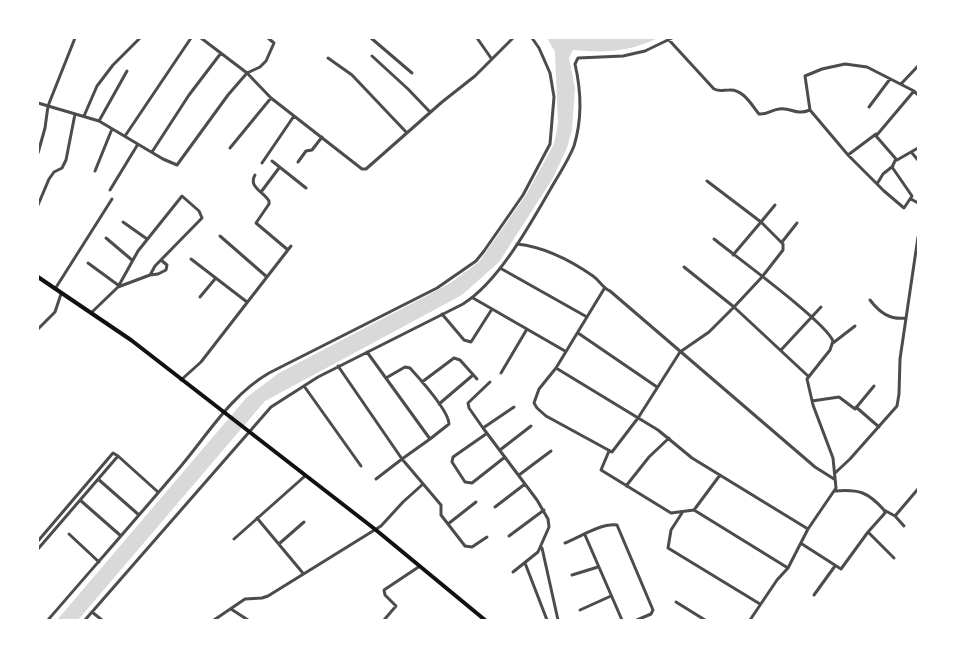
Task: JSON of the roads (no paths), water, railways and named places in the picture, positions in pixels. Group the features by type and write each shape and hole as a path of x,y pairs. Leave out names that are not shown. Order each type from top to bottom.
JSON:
{"main road":[{"path":"38,277 130,340 376,530 485,621"}],"street":[{"path":"38,153 48,106 75,38"},
{"path":"84,116 97,86 113,65 140,38"},
{"path":"125,136 192,38"},
{"path":"201,38 247,73 271,98 362,169 366,169 430,112 475,76 513,38"},
{"path":"38,103 99,121 152,153 177,165 228,94 247,73 260,67 266,61 274,43 268,38"},
{"path":"371,38 412,73"},
{"path":"477,38 492,59"},
{"path":"48,621 253,382 437,288 476,261 523,195 550,144 554,97 550,73 532,38"},
{"path":"85,621 247,431 271,407 338,366 473,298 500,268 517,244 573,149 580,96 576,61 580,57 623,56 645,51 670,39 714,89 719,91 732,89 740,92 759,114 763,115 778,109 801,113 810,110"},
{"path":"152,153 189,94 221,53"},
{"path":"372,56 408,88 430,112"},
{"path":"328,58 352,75 407,133"},
{"path":"892,166 912,196 904,208 848,155 810,110 804,78 822,69 845,64 861,65 901,84 918,95"},
{"path":"901,84 918,66"},
{"path":"99,121 127,71"},
{"path":"869,107 890,79"},
{"path":"848,155 876,134 914,91"},
{"path":"230,148 271,98"},
{"path":"38,205 50,177 64,166 70,148 75,114"},
{"path":"262,163 294,116"},
{"path":"95,171 112,129"},
{"path":"876,134 877,138 897,159"},
{"path":"298,162 306,150 312,150 322,137"},
{"path":"110,190 138,144"},
{"path":"877,184 897,159 918,148"},
{"path":"912,153 918,160"},
{"path":"272,161 306,188"},
{"path":"261,192 279,168"},
{"path":"255,175 252,180 253,185 268,198 269,204 256,224 288,250"},
{"path":"707,181 761,222 782,242 783,250 762,278 709,332 680,352 617,448 609,451 601,470 671,513 693,510 720,475"},
{"path":"92,313 118,286 147,238 182,196 201,213 202,218 155,266 150,275"},
{"path":"55,289 112,199"},
{"path":"911,199 918,203"},
{"path":"733,255 775,204"},
{"path":"123,222 147,238"},
{"path":"782,242 797,223"},
{"path":"220,236 267,277"},
{"path":"835,473 897,406 900,359 918,237"},
{"path":"106,238 132,260"},
{"path":"714,239 811,318 828,333 833,343"},
{"path":"517,244 552,253 597,278 604,289 610,291 642,317 814,467 834,479"},
{"path":"181,380 201,362 291,246"},
{"path":"191,259 247,302"},
{"path":"118,286 166,270 167,265 161,260"},
{"path":"88,263 118,286"},
{"path":"684,267 734,307 808,376"},
{"path":"500,268 587,317"},
{"path":"200,297 215,279"},
{"path":"604,289 556,368 536,395 534,403 546,416 609,451"},
{"path":"38,328 53,315 61,294"},
{"path":"473,298 566,351"},
{"path":"870,300 879,312 896,319 906,318"},
{"path":"781,350 821,307"},
{"path":"442,314 464,340 471,342 492,309"},
{"path":"750,621 777,580 788,568 808,530 835,491 833,458 812,401 808,376 833,343 855,326"},
{"path":"501,372 527,329"},
{"path":"578,333 657,387"},
{"path":"367,352 430,440"},
{"path":"422,382 452,359 460,360 477,379"},
{"path":"338,366 402,459 442,506 441,515 447,524 468,548 487,537"},
{"path":"376,479 430,440 450,422 439,404 408,367 386,378"},
{"path":"556,368 638,418 669,438 692,458 808,530"},
{"path":"439,404 473,375"},
{"path":"490,382 468,403 469,408 544,510 549,527 538,552 513,572"},
{"path":"304,386 361,466"},
{"path":"856,408 873,386"},
{"path":"812,401 839,397 879,427"},
{"path":"483,428 514,407"},
{"path":"500,450 531,426"},
{"path":"486,434 454,455 451,461 465,482 472,483 505,458"},
{"path":"626,486 649,457 669,438"},
{"path":"519,475 551,451"},
{"path":"38,549 113,453 158,492"},
{"path":"38,541 67,510 80,500 118,456"},
{"path":"234,539 304,476"},
{"path":"98,479 139,515"},
{"path":"214,621 245,599 268,596 376,530 423,484"},
{"path":"495,507 525,484"},
{"path":"835,491 855,489 871,497 904,526"},
{"path":"895,516 918,489"},
{"path":"80,500 121,536"},
{"path":"447,524 476,502"},
{"path":"509,536 544,510"},
{"path":"693,510 788,568"},
{"path":"802,544 841,569 885,510"},
{"path":"683,512 671,530 670,549 760,604"},
{"path":"257,518 302,572"},
{"path":"280,543 304,522"},
{"path":"565,543 613,524 619,527 653,610 651,614 637,621"},
{"path":"868,532 894,558"},
{"path":"69,534 99,562"},
{"path":"585,535 622,621"},
{"path":"541,546 558,621"},
{"path":"525,563 547,621"},
{"path":"384,621 396,606 385,595 384,590 420,566"},
{"path":"814,595 836,566"},
{"path":"572,575 598,567"},
{"path":"580,610 611,596"},
{"path":"676,602 705,621"},
{"path":"231,609 248,621"},
{"path":"92,612 102,621"}]}
